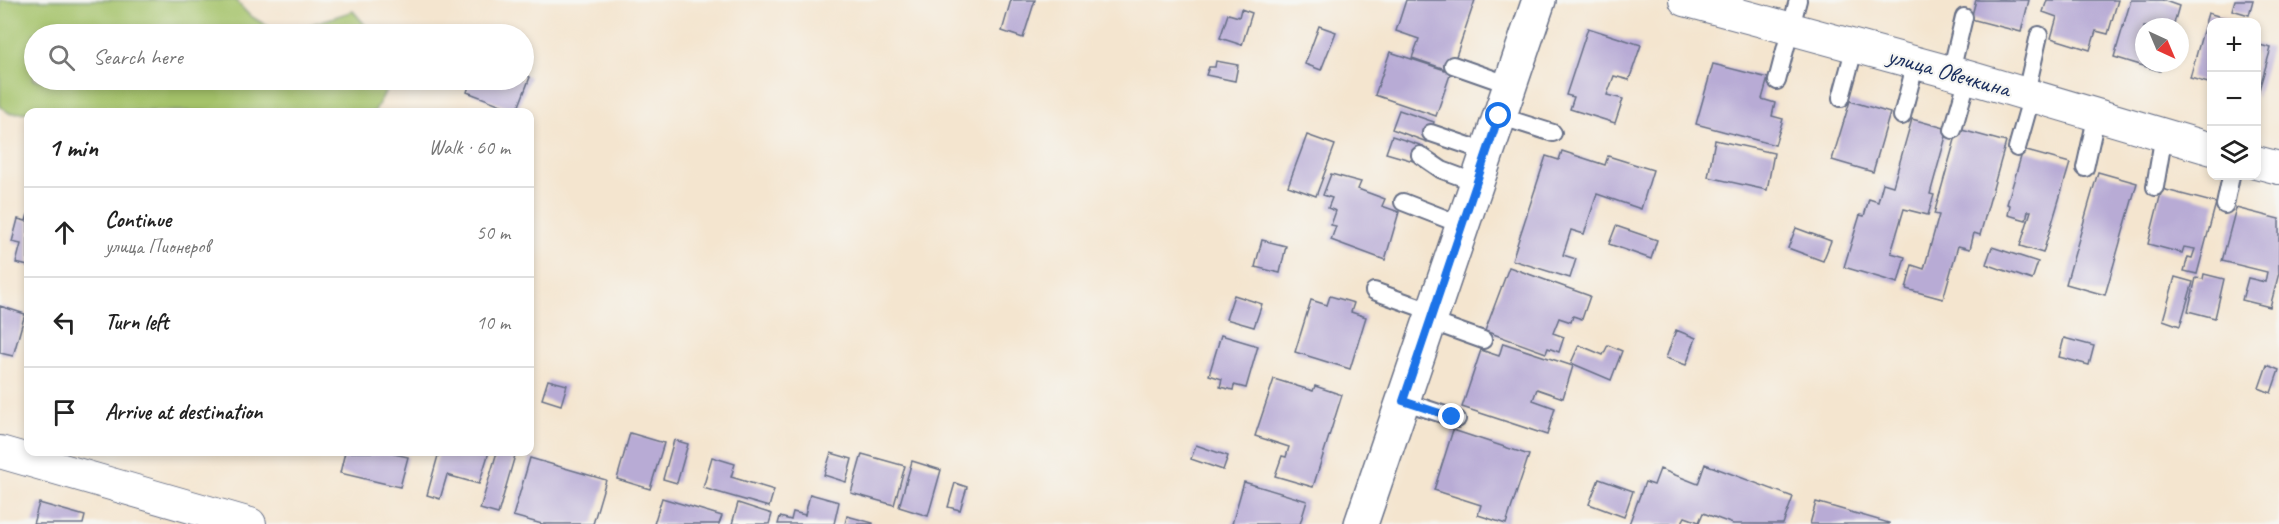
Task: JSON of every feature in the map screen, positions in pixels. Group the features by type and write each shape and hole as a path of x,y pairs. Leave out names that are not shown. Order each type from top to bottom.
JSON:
{"street":[{"path":"1361,524 1539,0"},
{"name":"улица Овечкина","path":"1685,0 1795,14 1855,46 1960,74 2207,147"},
{"path":"2261,163 2279,168"},
{"path":"0,452 250,524"}],"lane":[{"path":"1777,81 1795,14"},
{"path":"1953,130 1964,17"},
{"path":"2017,148 2039,35"},
{"path":"1841,98 1855,46"},
{"path":"1902,116 1916,62"},
{"path":"1453,65 1510,85"},
{"path":"2085,168 2097,114"},
{"path":"1499,116 1553,133"},
{"path":"1431,133 1487,152"},
{"path":"2155,187 2164,134"},
{"path":"1420,155 1442,170 1477,183"},
{"path":"2225,205 2230,180"},
{"path":"1403,202 1462,225"},
{"path":"1374,291 1483,340"},
{"path":"1403,401 1457,419"}],"green space":[{"path":"0,0 235,0 249,15 264,24 24,24 24,90 386,90 376,108 24,108 24,112 9,113 0,106"},
{"path":"353,11 364,24 312,24"}],"building":[{"path":"1011,0 1035,0 1023,38 1002,31"},
{"path":"1406,0 1475,0 1451,71 1412,58 1419,39 1396,31"},
{"path":"1976,0 2029,0 2021,32 1971,19"},
{"path":"2047,0 2118,0 2108,34 2096,31 2090,50 2051,38 2057,17 2043,12"},
{"path":"2131,0 2162,0 2179,6 2176,18 2135,18 2135,63 2114,57"},
{"path":"2235,0 2253,0 2249,15 2232,10"},
{"path":"1241,9 1252,13 1242,45 1220,38 1228,14 1239,17"},
{"path":"2208,13 2225,18 2207,18 2207,83 2190,78"},
{"path":"1319,26 1336,32 1321,70 1305,64"},
{"path":"1588,28 1641,45 1629,80 1614,76 1607,95 1623,99 1615,123 1570,109 1574,97 1566,95"},
{"path":"2261,45 2271,48 2261,83"},
{"path":"1390,52 1451,72 1436,116 1375,95"},
{"path":"1216,61 1238,65 1235,81 1206,75 1209,67 1215,67"},
{"path":"1713,64 1768,78 1762,99 1775,103 1772,116 1783,119 1775,145 1696,124"},
{"path":"468,90 525,90 518,108 509,108 467,92"},
{"path":"1850,101 1890,113 1873,172 1832,160"},
{"path":"1399,110 1434,122 1427,142 1392,129"},
{"path":"1912,119 1948,129 1930,194 1934,195 1928,215 1904,209 1891,253 1905,257 1898,283 1844,267 1860,215 1864,216 1869,199 1878,202 1883,183 1893,186"},
{"path":"1958,129 2006,142 1980,235 1974,233 1970,249 1958,246 1943,299 1906,289 1912,265 1924,269 1939,215 1934,214"},
{"path":"1307,135 1335,145 1316,196 1288,186"},
{"path":"1392,136 1423,146 1417,162 1386,153"},
{"path":"1715,140 1774,153 1767,190 1708,177"},
{"path":"2023,150 2070,163 2043,253 2020,246 2031,211 2028,211 2026,220 2008,215 2010,205 2007,204"},
{"path":"1562,151 1605,165 1608,156 1653,170 1641,209 1597,194 1584,234 1571,230 1563,255 1576,259 1570,278 1512,260 1546,156 1559,160"},
{"path":"2098,172 2137,183 2105,295 2066,284"},
{"path":"1331,174 1361,182 1358,189 1385,199 1382,206 1399,212 1385,260 1331,240 1336,226 1331,225 1336,211 1328,208 1332,198 1323,195"},
{"path":"2162,189 2216,203 2197,274 2184,271 2188,257 2192,258 2195,249 2184,247 2182,253 2148,244"},
{"path":"2236,208 2279,219 2279,273 2270,307 2242,300 2248,278 2265,282 2267,272 2222,261"},
{"path":"18,219 24,220 24,265 16,263 21,244 12,242"},
{"path":"1616,226 1657,240 1651,259 1609,244"},
{"path":"1796,228 1831,241 1823,261 1788,248"},
{"path":"1262,240 1286,246 1280,273 1255,267"},
{"path":"1992,247 2038,262 2032,280 1986,264"},
{"path":"1509,267 1590,296 1582,319 1573,316 1571,322 1559,318 1553,333 1564,337 1559,352 1548,348 1546,353 1485,331"},
{"path":"2204,274 2224,279 2215,318 2188,311 2196,278 2203,279"},
{"path":"2175,277 2193,282 2180,326 2163,320"},
{"path":"1234,295 1262,304 1254,327 1226,319"},
{"path":"1330,296 1354,303 1351,312 1366,317 1350,369 1295,352 1311,300 1327,305"},
{"path":"0,306 24,314 24,318 13,356 0,353"},
{"path":"1676,330 1696,338 1686,365 1666,358"},
{"path":"1221,335 1258,346 1246,388 1234,385 1233,390 1220,387 1222,379 1209,375"},
{"path":"2064,338 2094,346 2089,365 2059,357"},
{"path":"1503,343 1573,366 1563,398 1537,389 1533,400 1555,408 1547,435 1462,407 1481,350 1499,356"},
{"path":"1579,345 1603,355 1608,345 1622,351 1611,380 1571,363"},
{"path":"2267,365 2279,370 2271,393 2259,388"},
{"path":"1274,379 1313,391 1315,386 1342,395 1313,487 1275,476 1282,456 1286,457 1289,447 1255,436"},
{"path":"548,380 567,385 561,405 542,399"},
{"path":"1453,430 1529,455 1506,524 1478,515 1481,505 1434,490"},
{"path":"630,433 664,443 650,489 617,479"},
{"path":"674,440 688,444 677,483 663,479"},
{"path":"1196,445 1228,456 1223,470 1191,459"},
{"path":"831,453 852,459 846,482 824,475"},
{"path":"862,454 905,466 894,505 851,493"},
{"path":"344,456 408,457 400,487 340,473"},
{"path":"438,456 488,456 479,484 447,475 440,499 427,495"},
{"path":"496,456 515,456 498,514 480,509"},
{"path":"712,457 735,464 731,477 774,490 769,507 703,488"},
{"path":"530,458 606,480 593,524 542,524 513,516"},
{"path":"912,461 941,470 928,516 899,507"},
{"path":"1705,464 1793,497 1783,524 1733,524 1703,513 1699,522 1685,517 1681,524 1629,524 1645,482 1654,485 1660,469 1698,484"},
{"path":"1599,479 1633,491 1624,517 1589,504"},
{"path":"1244,482 1307,501 1300,524 1232,524"},
{"path":"955,483 967,487 960,510 948,507"},
{"path":"810,494 839,502 834,524 778,524 780,517 791,520 793,512 805,515"},
{"path":"662,498 722,516 719,524 654,524"},
{"path":"1816,502 1889,523 1889,524 1810,524"},
{"path":"39,503 85,516 83,524 33,524"},
{"path":"738,503 772,514 769,524 732,524"},
{"path":"847,516 873,523 873,524 845,524"}],"route":[{"path":"1452,417 1403,401 1499,116"}]}
